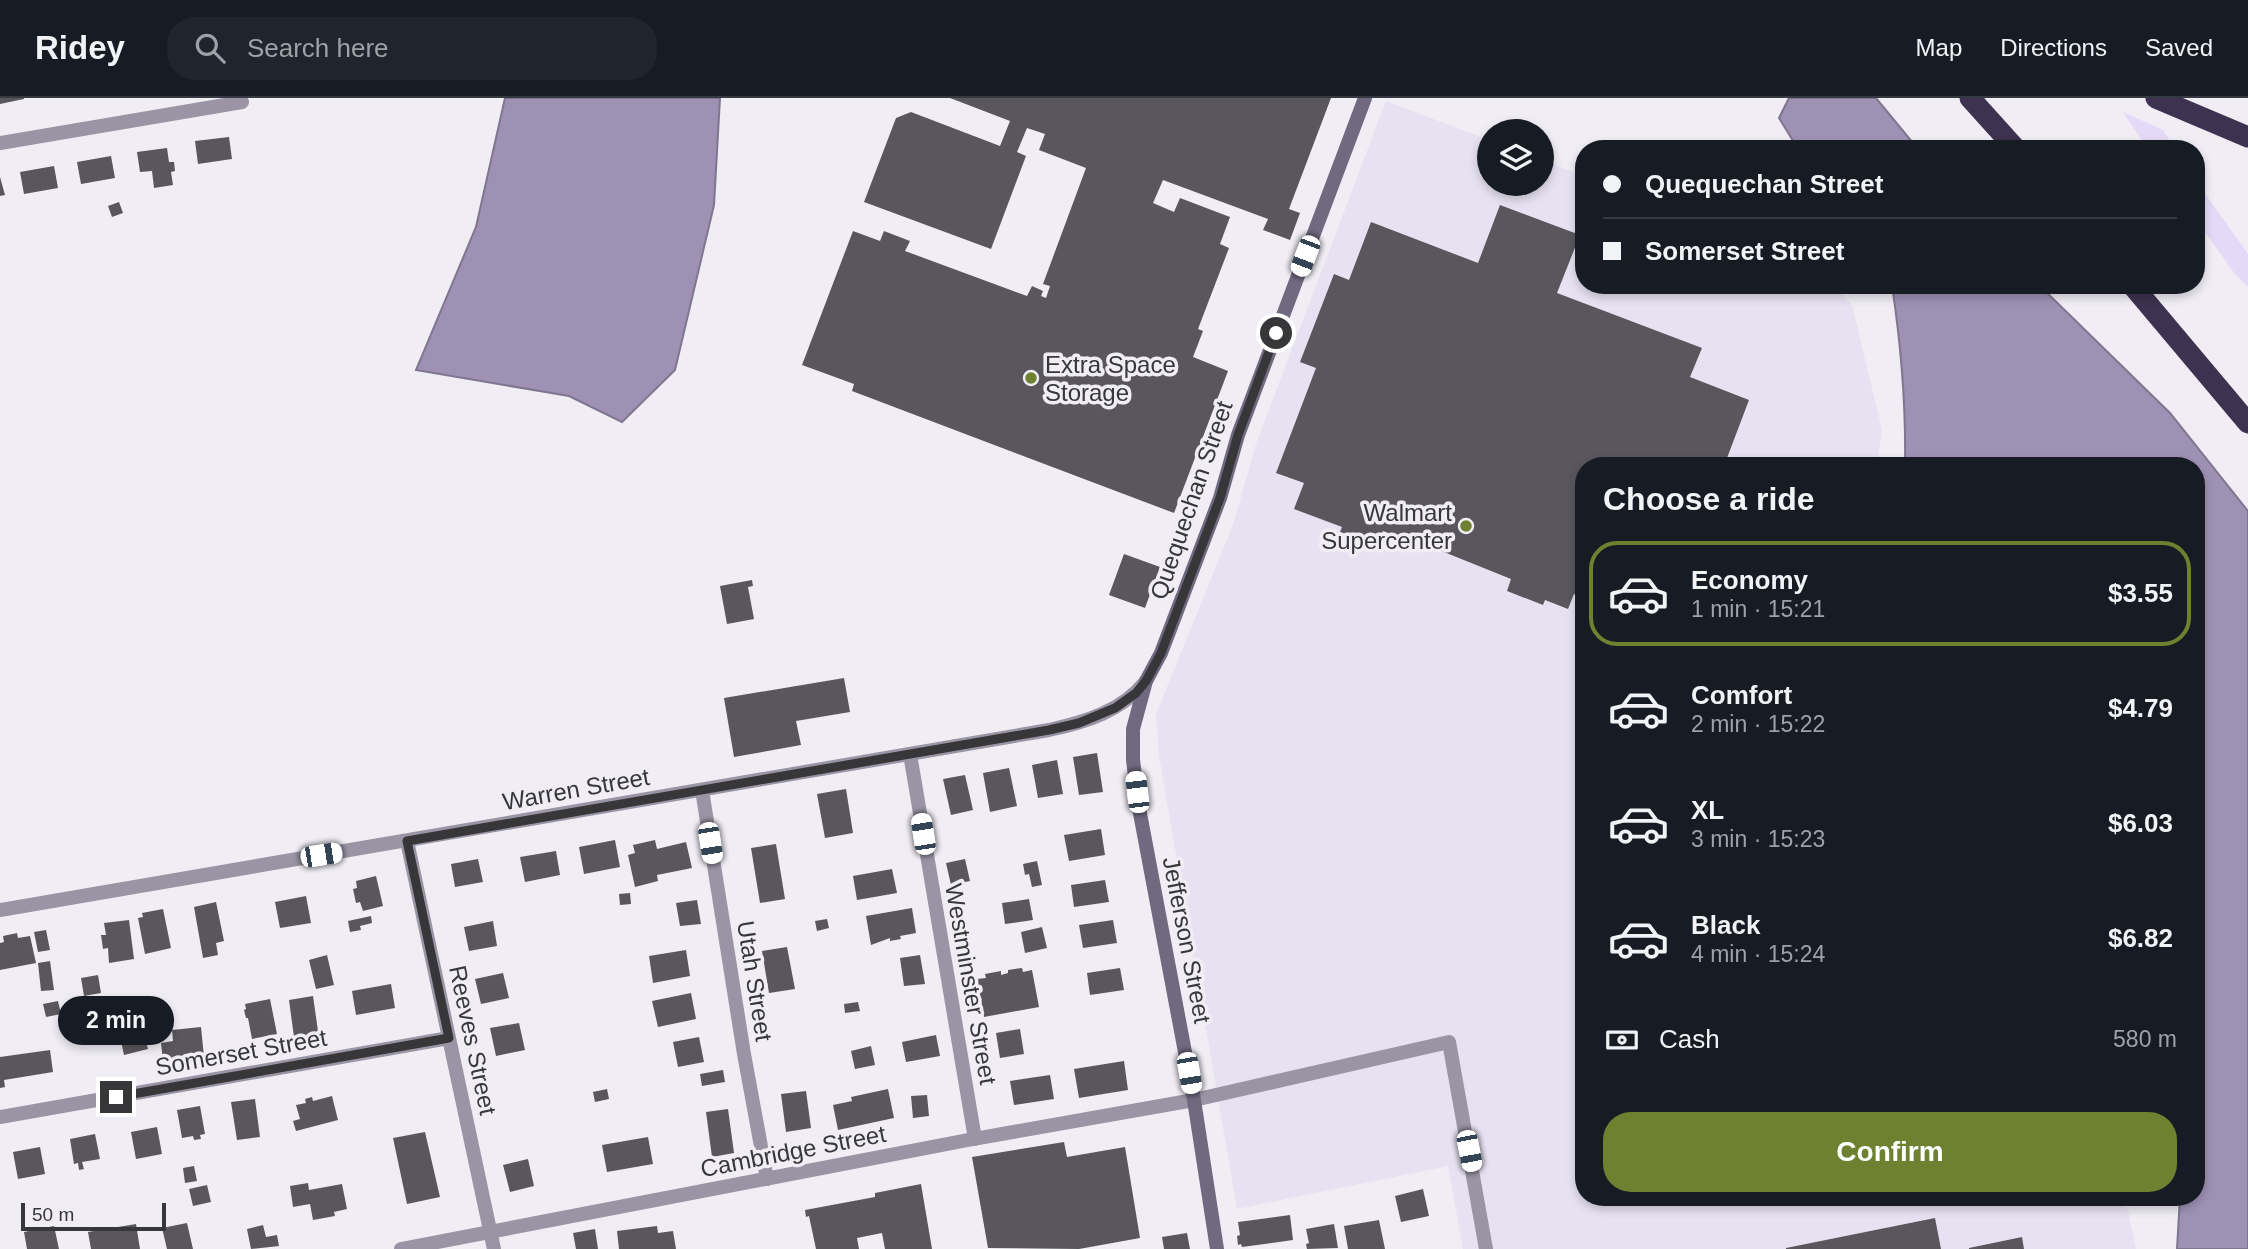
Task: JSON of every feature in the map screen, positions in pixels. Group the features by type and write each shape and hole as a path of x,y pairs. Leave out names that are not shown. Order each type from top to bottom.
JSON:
{"highway":[{"path":"1970,98 2008,140"},
{"path":"2156,98 2248,137"},
{"path":"2140,294 2248,423"}],"main road":[{"name":"Quequechan Street","path":"1146,681 1161,653 1220,498 1238,435 1365,98"},
{"name":"Jefferson Street","path":"1146,681 1133,729 1135,775 1194,1100 1217,1249"}],"street":[{"path":"0,143 242,102"},
{"name":"Warren Street","path":"0,910 1079,723 1126,701 1146,681"},
{"name":"Westminster Street","path":"909,754 975,1139"},
{"name":"Utah Street","path":"702,790 767,1179"},
{"name":"Reeves Street","path":"407,841 494,1249"},
{"name":"Somerset Street","path":"0,1117 449,1038"},
{"name":"Cambridge Street","path":"401,1249 975,1139 1194,1100 1449,1042 1486,1249"}],"shaded area":[{"path":"505,98 720,98 714,205 675,370 622,422 569,396 416,370 476,227"},
{"path":"1789,98 1876,98 1911,140 1792,140 1779,118"},
{"path":"1386,101 1477,135 1477,196 1554,196 1554,165 1575,173 1575,294 1842,294 1852,305 1882,430 1878,457 1575,457 1575,1206 2126,1206 2136,1249 1463,1249 1448,1166 1237,1209 1159,756 1156,714 1233,525 1256,444"},
{"path":"2123,112 2163,130 2169,140 2142,140"},
{"path":"2205,194 2248,254 2248,287 2235,274 2205,232"},
{"path":"1893,294 2048,294 2170,413 2248,511 2248,1249 2177,1249 2179,1206 2205,1206 2205,457 1905,457 1898,330"}],"building":[{"path":"0,98 24,98 24,99 0,104"},
{"path":"950,98 1331,98 1289,209 1300,213 1290,240 1263,230 1268,219 1163,180 1153,203 1174,212 1180,198 1230,217 1220,244 1229,248 1198,329 1203,331 1193,357 1228,371 1174,513 852,391 854,384 802,365 853,231 880,241 884,231 910,241 905,251 1027,296 1032,286 1043,291 1041,296 1046,298 1050,286 1043,284 1086,168 1039,150 1045,134 1027,128 1017,152 1026,156 991,249 864,202 896,118 911,112 1000,146 1010,121"},
{"path":"229,137 232,159 198,164 195,141"},
{"path":"167,148 169,162 174,162 175,171 171,172 173,185 154,188 152,171 140,172 137,152"},
{"path":"111,156 115,178 81,184 77,162"},
{"path":"54,166 58,188 24,194 20,172"},
{"path":"0,177 5,195 0,196"},
{"path":"119,202 123,213 112,217 108,206"},
{"path":"1500,205 1575,233 1575,248 1557,293 1702,348 1690,377 1749,400 1727,457 1575,457 1575,594 1568,609 1545,600 1543,605 1507,591 1511,579 1429,546 1428,548 1383,531 1377,546 1340,532 1342,527 1294,509 1304,483 1276,473 1316,368 1300,362 1334,274 1349,280 1371,222 1478,263"},
{"path":"1124,554 1160,567 1145,608 1109,595"},
{"path":"752,580 753,586 748,587 754,619 727,624 720,586"},
{"path":"844,678 850,712 796,721 801,745 734,757 724,698"},
{"path":"1097,753 1103,792 1079,795 1073,757"},
{"path":"1057,760 1063,794 1038,798 1032,765"},
{"path":"1009,768 1017,806 990,812 983,773"},
{"path":"965,775 973,810 951,815 943,779"},
{"path":"846,789 853,833 825,838 817,794"},
{"path":"1101,829 1105,855 1069,861 1064,835"},
{"path":"615,840 620,867 584,874 579,847"},
{"path":"655,840 657,849 686,842 692,868 657,875 658,881 635,887 628,855 635,853 633,845"},
{"path":"776,844 785,899 760,903 751,848"},
{"path":"556,851 560,875 525,882 520,857"},
{"path":"478,859 483,882 455,887 451,864"},
{"path":"965,859 970,881 951,885 946,863"},
{"path":"1037,861 1042,885 1032,887 1029,874 1025,875 1023,864"},
{"path":"892,869 897,893 857,900 853,876"},
{"path":"376,876 383,906 363,911 360,902 356,903 353,889 357,888 356,881"},
{"path":"1105,880 1109,902 1074,907 1071,885"},
{"path":"630,893 631,904 620,905 619,894"},
{"path":"306,896 311,923 280,928 275,902"},
{"path":"1029,899 1033,920 1005,924 1002,903"},
{"path":"697,900 701,924 680,926 676,903"},
{"path":"216,902 224,941 216,943 218,955 203,958 194,907"},
{"path":"912,908 916,933 871,945 866,916"},
{"path":"163,909 171,948 145,954 138,918 143,917 142,913"},
{"path":"371,916 372,923 360,926 361,930 350,932 348,921"},
{"path":"827,919 829,928 817,931 815,921"},
{"path":"129,920 134,959 109,963 108,948 103,949 101,935 106,935 104,923"},
{"path":"1113,920 1117,943 1083,948 1079,925"},
{"path":"493,921 497,946 469,951 464,927"},
{"path":"1042,927 1047,948 1025,953 1021,932"},
{"path":"46,930 50,950 38,952 34,932"},
{"path":"17,933 18,938 30,936 36,963 0,970 0,943 4,942 3,936"},
{"path":"787,947 795,989 769,993 762,951"},
{"path":"686,950 690,976 653,983 649,956"},
{"path":"327,955 334,985 316,989 309,960"},
{"path":"920,955 925,984 904,986 900,958"},
{"path":"50,961 54,990 41,991 38,963"},
{"path":"1022,968 1023,972 1032,970 1039,1007 984,1017 977,979 986,978 985,974 1001,971 1001,975 1008,973 1008,970"},
{"path":"1120,968 1124,990 1090,995 1087,973"},
{"path":"503,973 509,998 481,1004 475,979"},
{"path":"98,975 101,993 84,996 81,978"},
{"path":"391,984 395,1008 356,1015 352,991"},
{"path":"691,993 696,1019 658,1027 652,1001"},
{"path":"313,996 319,1038 307,1039 307,1035 294,1037 289,1000"},
{"path":"270,999 277,1034 252,1039 244,1010 245,1004"},
{"path":"58,1001 61,1014 46,1017 43,1004"},
{"path":"858,1002 860,1011 845,1013 844,1004"},
{"path":"141,1022 148,1049 124,1055 118,1027"},
{"path":"519,1023 525,1050 496,1056 490,1028"},
{"path":"201,1027 204,1057 163,1061 161,1043 173,1041 172,1030"},
{"path":"1020,1029 1024,1054 1000,1058 996,1033"},
{"path":"936,1035 940,1056 906,1062 902,1042"},
{"path":"699,1037 704,1062 678,1067 673,1042"},
{"path":"871,1046 875,1065 855,1069 851,1051"},
{"path":"50,1050 53,1072 4,1080 5,1087 0,1088 0,1057"},
{"path":"1124,1061 1128,1090 1079,1098 1074,1069"},
{"path":"723,1070 725,1082 702,1086 700,1074"},
{"path":"1050,1075 1054,1099 1014,1105 1010,1081"},
{"path":"607,1089 609,1099 595,1102 593,1092"},
{"path":"888,1089 894,1118 838,1130 833,1105 852,1101 851,1097"},
{"path":"806,1091 811,1128 786,1132 781,1094"},
{"path":"927,1095 929,1116 913,1118 911,1096"},
{"path":"332,1096 338,1120 296,1131 293,1121 300,1119 296,1105 306,1103 305,1099 312,1097 313,1101"},
{"path":"255,1099 260,1137 237,1140 231,1102"},
{"path":"200,1106 205,1134 200,1135 201,1139 194,1140 193,1136 182,1138 177,1110"},
{"path":"728,1109 734,1153 712,1157 706,1112"},
{"path":"157,1127 162,1154 136,1159 131,1132"},
{"path":"425,1132 440,1197 407,1204 393,1138"},
{"path":"95,1134 100,1159 82,1162 84,1169 79,1170 78,1163 74,1164 70,1139"},
{"path":"648,1137 653,1164 607,1172 602,1145"},
{"path":"1064,1142 1067,1157 1125,1147 1140,1238 1079,1249 988,1248 972,1157"},
{"path":"40,1147 45,1174 18,1179 13,1152"},
{"path":"528,1159 534,1186 510,1192 503,1165"},
{"path":"194,1166 197,1181 185,1183 183,1168"},
{"path":"308,1183 309,1190 342,1184 347,1209 334,1212 335,1216 313,1220 310,1204 293,1207 290,1186"},
{"path":"921,1184 932,1249 885,1249 882,1233 857,1238 859,1249 816,1249 809,1216 806,1217 805,1210 875,1197 875,1193"},
{"path":"207,1185 211,1202 193,1206 189,1189"},
{"path":"1423,1189 1429,1216 1401,1222 1395,1196"},
{"path":"1290,1215 1293,1240 1242,1247 1241,1244 1238,1245 1238,1222"},
{"path":"1935,1218 1941,1249 1786,1249 1786,1248"},
{"path":"1379,1220 1385,1249 1348,1249 1344,1226"},
{"path":"187,1223 193,1249 167,1249 162,1228"},
{"path":"136,1224 140,1249 91,1249 88,1232"},
{"path":"1334,1224 1338,1248 1307,1249 1306,1244 1309,1243 1306,1229"},
{"path":"263,1225 266,1237 277,1235 279,1246 251,1249 247,1229"},
{"path":"54,1226 59,1249 27,1249 24,1232"},
{"path":"657,1226 658,1233 673,1231 676,1249 619,1249 617,1231"},
{"path":"595,1229 598,1249 576,1249 573,1233"},
{"path":"1187,1233 1190,1249 1164,1249 1162,1237"},
{"path":"2022,1237 2024,1249 1969,1249 1969,1248"}],"place":[{"name":"Extra Space Storage","path":"1031,378"},
{"name":"Walmart Supercenter","path":"1466,526"}],"route":[{"path":"116,1097 449,1038 407,841 1049,730 1091,718 1126,701 1146,681 1161,653 1220,498 1238,435 1276,333"}]}
